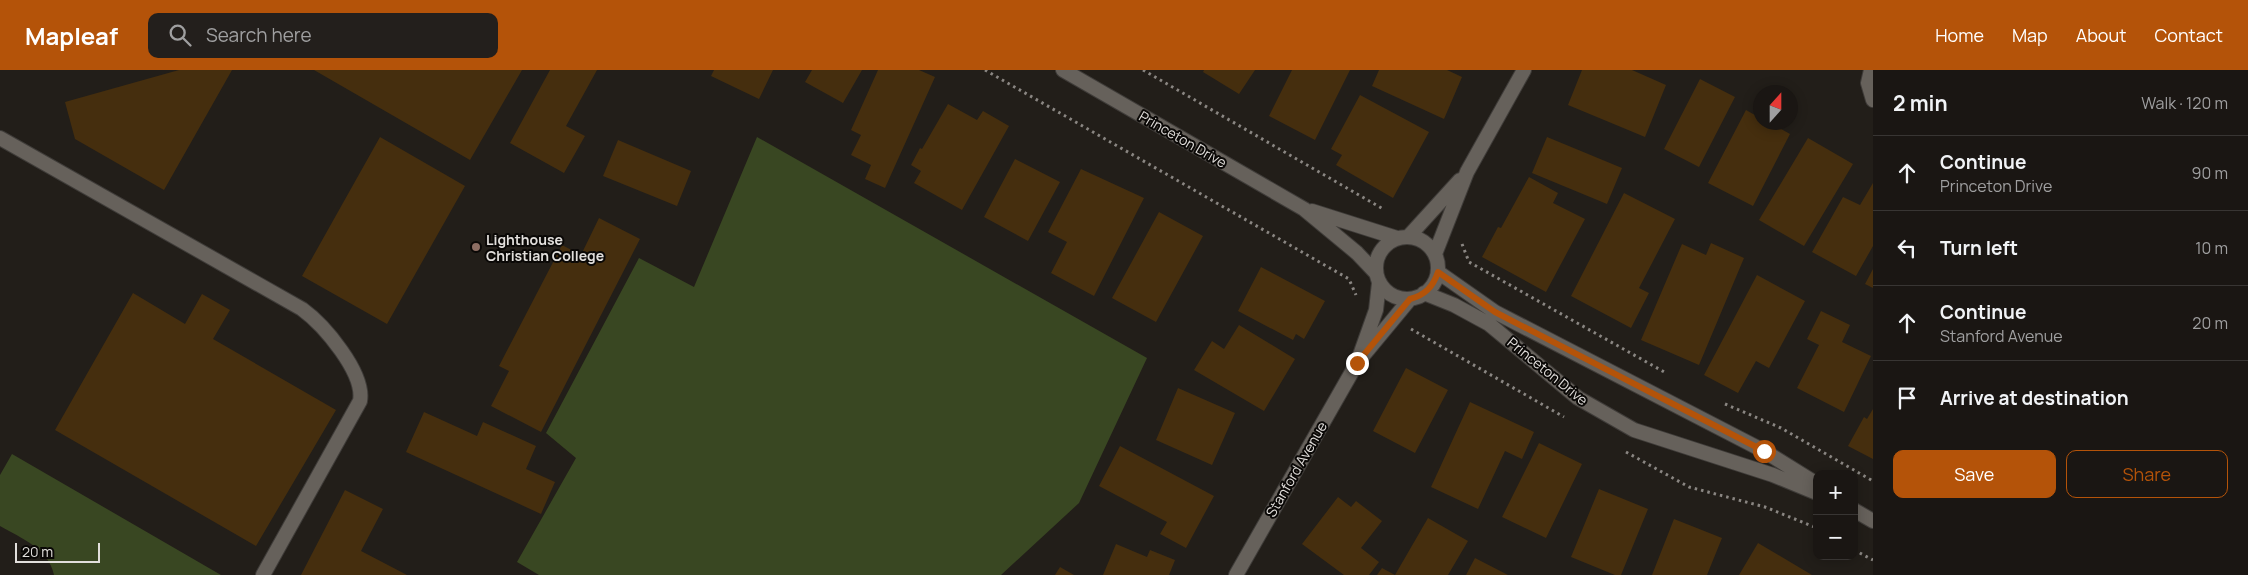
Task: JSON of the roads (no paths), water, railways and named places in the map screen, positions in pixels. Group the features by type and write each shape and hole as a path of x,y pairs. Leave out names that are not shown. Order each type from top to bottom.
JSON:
{"street":[{"name":"Princeton Drive","path":"1063,70 1304,209 1360,256 1377,277"},
{"path":"1467,172 1403,237 1387,243 1380,251 1376,261 1377,277 1393,296 1410,299 1431,288 1438,272 1435,254 1467,172 1524,70"},
{"path":"1871,70 1868,83 1873,100"},
{"path":"0,138 302,309 318,322 350,365 360,384 360,402 263,575"},
{"name":"Princeton Drive","path":"1304,209 1403,237"},
{"path":"1403,237 1424,242 1435,254"},
{"name":"Princeton Drive","path":"1438,272 1495,312 1764,451 1813,482"},
{"name":"Stanford Avenue","path":"1239,574 1357,363 1376,310 1377,277"},
{"name":"Princeton Drive","path":"1424,293 1454,305 1489,324 1578,398 1634,430 1773,475 1813,491"},
{"name":"Stanford Avenue","path":"1357,363 1410,299"},
{"path":"1858,512 1873,521"}],"place":[{"name":"Lighthouse Christian College","path":"476,247"}]}
